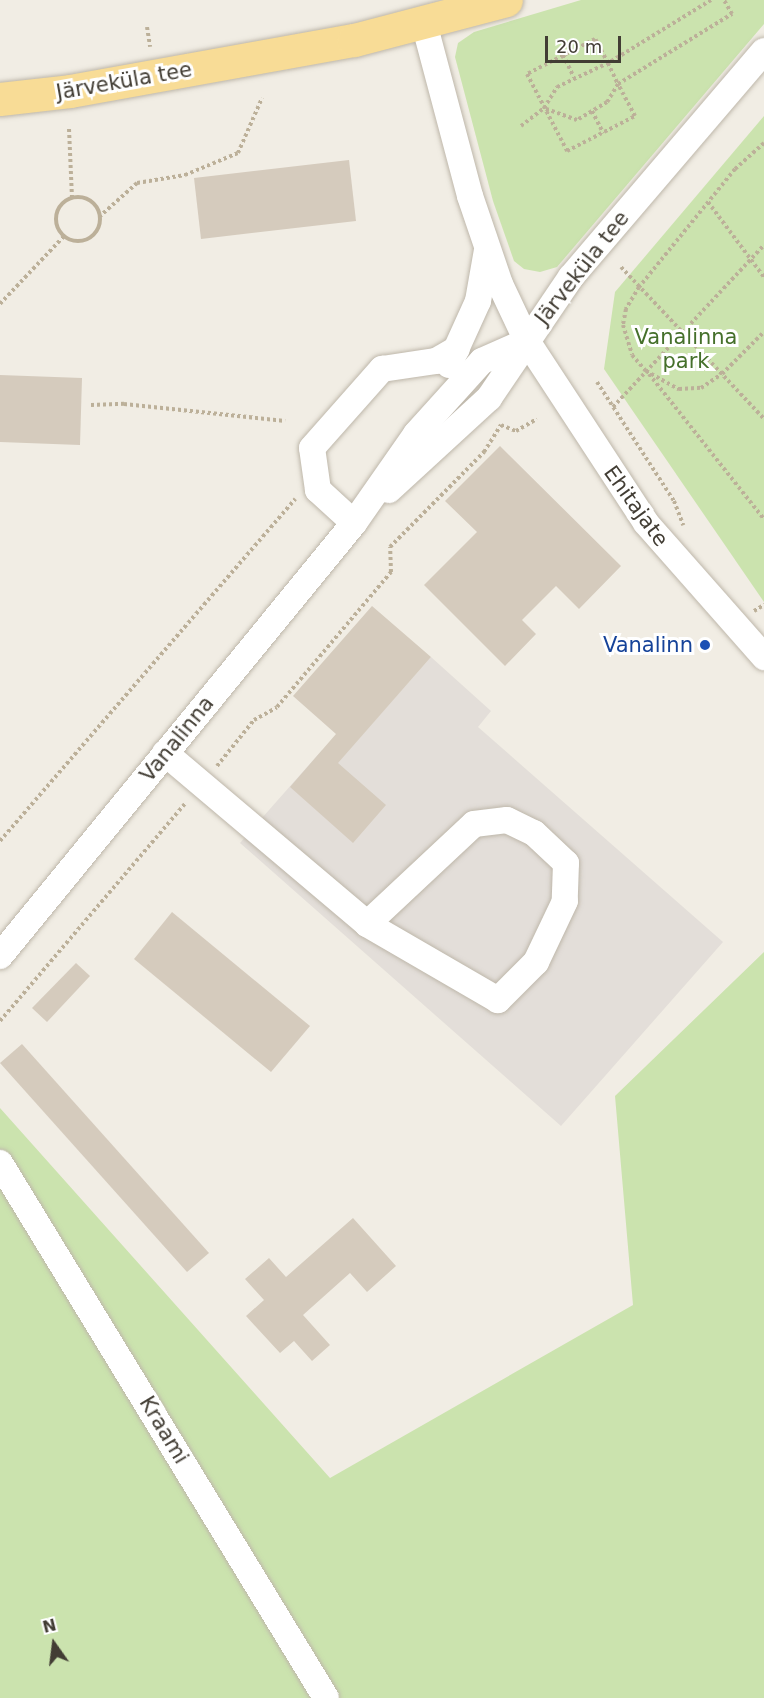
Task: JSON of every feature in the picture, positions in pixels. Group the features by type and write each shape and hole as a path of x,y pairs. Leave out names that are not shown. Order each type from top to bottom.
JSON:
{"main road":[{"name":"Järveküla tee","path":"0,99 177,73 354,40 506,0"}],"street":[{"name":"Järveküla tee","path":"424,23 487,247 527,341"},
{"name":"Järveküla tee","path":"527,341 571,277 764,51"},
{"path":"416,434 478,301 487,247"},
{"name":"Vanalinna","path":"0,956 354,523 416,434 482,361 527,341"},
{"name":"Vanalinna","path":"354,523 489,398 527,341"},
{"name":"Ehitajate","path":"527,341 646,523 764,657"},
{"path":"354,523 318,490 312,447 382,369 436,361 457,350"},
{"path":"165,753 367,924 498,1000 536,962 565,901 566,863 534,833 507,820 474,824 367,924"},
{"name":"Kraami","path":"0,1163 326,1698"}],"path":[{"path":"521,126 544,108 557,87 608,63 711,0"},
{"path":"544,108 577,120 607,102 618,84 732,14 725,2 730,0"},
{"path":"147,27 153,59"},
{"path":"595,39 608,63 635,116 567,152 527,74 595,39"},
{"path":"563,55 574,78"},
{"path":"99,217 87,200 72,198 57,211 57,225 64,236 85,240 96,231 99,217 137,183 185,175 238,153 262,98"},
{"path":"592,111 603,133"},
{"path":"69,129 72,198"},
{"path":"764,143 735,169 639,287 626,309 623,325 632,355 764,519"},
{"path":"708,202 764,276"},
{"path":"0,304 64,236"},
{"path":"613,407 764,245"},
{"path":"621,267 764,419"},
{"path":"646,371 680,389 701,388 722,374 764,332"},
{"path":"597,382 674,501"},
{"path":"91,405 124,404 285,421"},
{"path":"494,419 501,425 516,431 537,419"},
{"path":"0,1021 254,720 277,707 391,572 390,547 484,452 501,425"},
{"path":"0,841 297,497"}],"shaded area":[{"path":"431,657 491,711 478,727 723,942 561,1126 240,843 322,750 337,763"}],"green space":[{"path":"581,0 764,0 764,24 557,267 540,272 524,269 514,261 493,201 455,57 458,43 474,32"},
{"name":"Vanalinna park","path":"764,116 764,602 604,369 615,292"},
{"path":"764,952 764,1698 0,1698 0,1108 330,1478 633,1305 615,1096"}],"building":[{"path":"349,160 356,221 201,239 194,178"},
{"path":"0,375 82,378 80,445 0,442"},
{"path":"500,446 621,566 579,609 556,586 522,620 536,634 505,666 424,585 477,532 445,501"},
{"path":"372,606 431,657 338,763 386,805 353,843 290,787 336,734 293,696"},
{"path":"172,912 310,1026 271,1072 134,959"},
{"path":"76,963 90,976 47,1022 32,1008"},
{"path":"22,1044 209,1253 187,1272 0,1063"},
{"path":"353,1218 396,1266 367,1292 350,1273 303,1315 330,1345 312,1361 294,1341 280,1353 246,1316 264,1300 245,1279 269,1258 286,1277"}],"place":[{"name":"Vanalinn","path":"705,645"}]}
